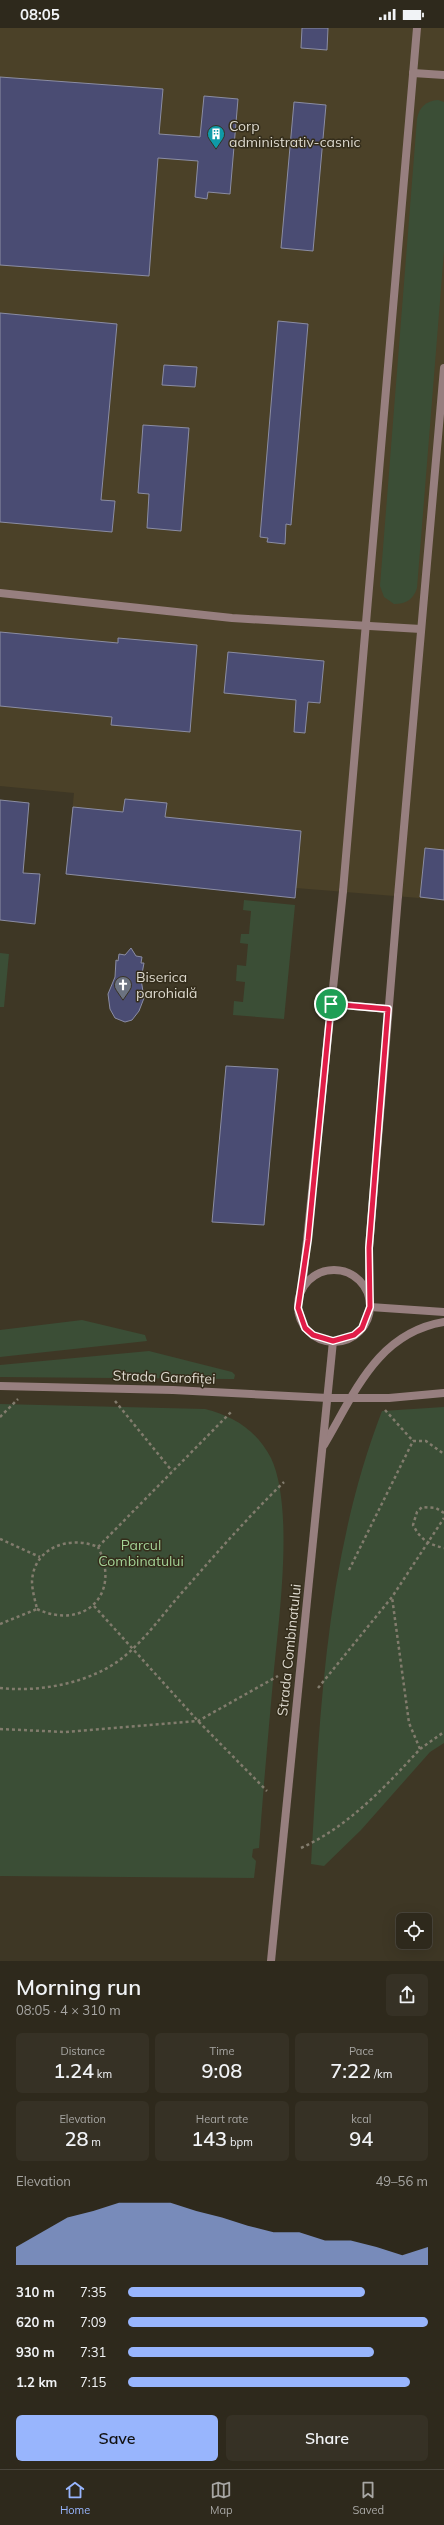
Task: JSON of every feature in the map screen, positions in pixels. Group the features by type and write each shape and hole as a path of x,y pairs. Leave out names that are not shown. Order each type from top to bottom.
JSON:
{"street":[{"path":"418,28 343,891 302,1289 298,1308 305,1328 313,1335 333,1341 354,1335 365,1323 370,1307 368,1297 369,1248 388,1009 444,368"},
{"path":"413,73 444,75"},
{"path":"0,593 232,618 422,629"},
{"path":"331,1004 388,1009"},
{"path":"302,1289 317,1274 338,1270 357,1278 368,1297"},
{"path":"370,1307 444,1312"},
{"path":"323,1447 351,1398 384,1351 400,1338 419,1329 444,1322"},
{"name":"Strada Combinatului","path":"271,1961 333,1341"},
{"name":"Strada Garofiței","path":"0,1386 173,1390 328,1398 389,1398 444,1393"}],"path":[{"path":"0,1417 20,1397"},
{"path":"115,1401 172,1471"},
{"path":"381,1405 413,1441 426,1441 444,1454"},
{"path":"98,1547 232,1411"},
{"path":"350,1570 413,1441"},
{"path":"0,1688 40,1687 80,1680 111,1666 133,1649 226,1542 284,1482"},
{"path":"444,1514 436,1508 427,1506 417,1512 413,1525 419,1536 427,1543 444,1548"},
{"path":"318,1688 392,1597 444,1518"},
{"path":"0,1539 40,1557"},
{"path":"0,1624 37,1609 54,1613 77,1614 94,1606 102,1591 105,1574 105,1563 98,1547 88,1543 65,1544 51,1548 40,1557 32,1581 37,1609"},
{"path":"392,1597 408,1717 420,1749"},
{"path":"94,1606 198,1721 267,1791"},
{"path":"0,1729 65,1732 198,1721 278,1676"},
{"path":"302,1848 327,1836 364,1805 420,1749 444,1732"}],"shaded area":[{"path":"0,28 444,28 444,900 296,888 295,898 66,874 74,793 0,786"}],"green space":[{"path":"438,100 444,102 444,251 417,588 411,598 405,602 394,604 384,597 380,586 417,119 419,111 424,105"},
{"path":"244,900 295,905 284,1019 233,1015 234,1001 243,1002 245,982 236,981 237,965 246,966 248,944 240,943 241,934 249,934 251,911 243,910"},
{"path":"0,953 9,954 4,1007 0,1007"},
{"path":"82,1320 145,1335 147,1341 0,1357 0,1330"},
{"path":"149,1351 232,1372 235,1375 234,1379 0,1377 0,1365"},
{"name":"Parcul Combinatului","path":"0,1404 205,1409 226,1416 244,1426 259,1440 271,1458 278,1480 282,1506 283,1567 259,1848 253,1849 252,1857 256,1861 254,1878 0,1876"},
{"path":"444,1407 444,1743 430,1752 361,1830 324,1866 311,1864 318,1749 329,1634 337,1578 349,1521 363,1466 382,1411"}],"building":[{"path":"302,28 328,28 327,50 301,48"},
{"path":"0,77 163,89 159,134 200,137 204,96 238,99 230,194 208,192 207,199 195,197 198,161 158,158 149,276 0,265"},
{"path":"294,102 326,105 313,251 281,248"},
{"path":"0,313 117,324 101,500 115,501 112,532 0,522"},
{"path":"278,321 308,324 291,525 286,524 285,544 267,542 268,538 260,537"},
{"path":"164,365 197,367 195,387 162,385"},
{"path":"143,425 189,428 181,531 147,528 149,494 138,493"},
{"path":"0,632 118,643 118,638 197,645 190,732 111,725 112,717 0,706"},
{"path":"228,652 324,661 320,703 308,702 305,733 294,732 296,700 224,693"},
{"path":"125,799 167,803 165,817 301,831 295,898 66,874 73,807 123,812"},
{"path":"0,800 29,803 23,873 40,874 35,924 0,920"},
{"path":"425,848 444,850 444,900 420,897"},
{"path":"131,948 136,956 142,957 141,963 144,963 141,979 144,998 139,1011 132,1020 125,1022 115,1018 110,1009 108,994 115,977 116,960 118,961 119,954 125,955"},
{"path":"226,1066 278,1069 264,1225 212,1222"}],"place":[{"name":"Corp administrativ-casnic","path":"216,149"},
{"name":"Biserica parohială","path":"123,1000"}],"route":[{"path":"331,1004 388,1009 369,1248 368,1297 370,1307 362,1328 354,1335 344,1340 333,1341 323,1340 313,1335 305,1328 300,1318 298,1308 308,1240 331,1004"}]}
